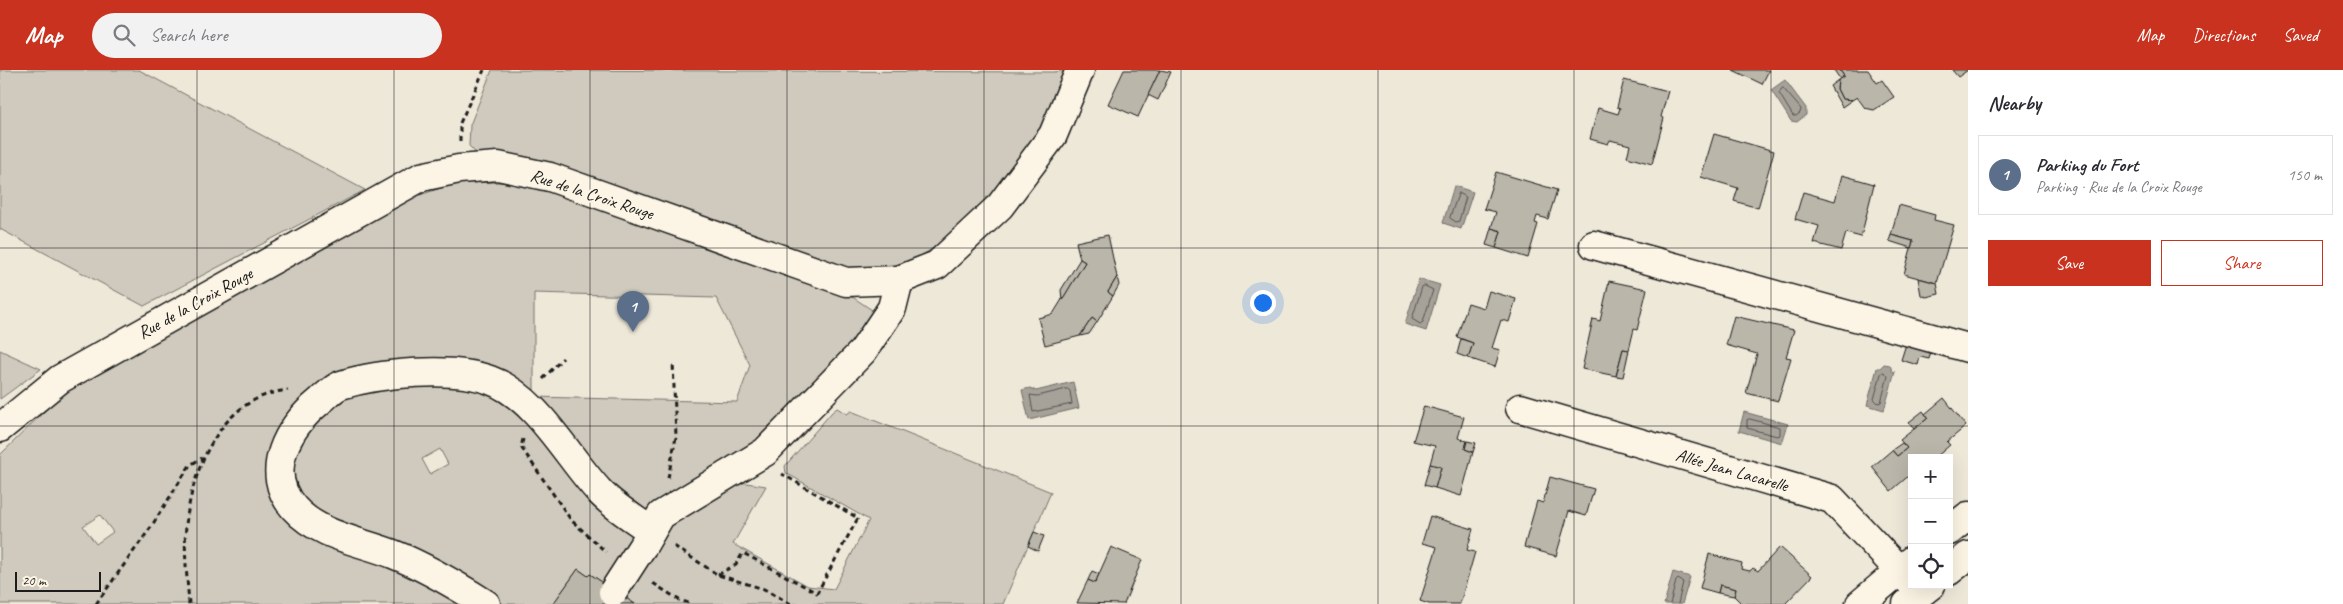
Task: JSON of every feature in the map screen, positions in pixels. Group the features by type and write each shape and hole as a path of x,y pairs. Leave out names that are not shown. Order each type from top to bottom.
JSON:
{"street":[{"name":"Rue de la Croix Rouge","path":"0,428 60,379 421,177 458,169 498,166 550,177 846,282 899,280 937,265 1000,206 1053,135 1080,70"},
{"path":"1594,245 1968,348"},
{"path":"613,592 661,515 765,452 863,351 892,308 899,280"},
{"path":"486,604 437,573 392,553 322,529 295,509 282,490 280,458 288,436 305,413 339,386 379,378 462,372 491,380 516,394 530,407 601,494 647,539"},
{"name":"Allée Jean Lacarelle","path":"1520,408 1832,499 1908,578"},
{"path":"1953,528 1968,516"},
{"path":"1953,568 1968,556"},
{"path":"1860,604 1908,585"}],"path":[{"path":"458,169 460,123 484,70"},
{"path":"670,470 676,437 673,362"},
{"path":"189,604 186,571 187,517 193,486 202,458 218,432 235,413 258,398 290,390"},
{"path":"718,575 736,564 743,553 817,594 858,518 777,471 765,452"},
{"path":"96,604 151,527 190,465 202,458"},
{"path":"647,539 718,575 764,589 791,604"}],"shaded area":[{"path":"0,70 139,70 365,190 144,306 0,229"},
{"path":"492,70 1054,72 1070,70 1054,112 997,194 962,229 915,260 895,265 852,269 822,262 505,160 477,154 469,146 470,125"},
{"path":"510,182 579,200 718,253 854,298 872,310 874,318 733,481 766,486 733,544 808,586 834,589 869,520 786,473 785,466 832,412 837,408 847,414 851,411 1051,492 1003,604 635,604 590,574 588,576 578,569 553,604 0,604 0,455 59,397 115,362 402,201 456,183","holes":["534,293 716,298 750,365 737,402 534,397","440,449 448,464 430,474 422,459","100,515 113,532 96,544 83,526"]},
{"path":"0,350 41,369 0,399"}],"water":[{"path":"1785,80 1806,108 1806,115 1797,122 1791,121 1771,90"},
{"path":"1454,186 1473,192 1461,229 1443,223"},
{"path":"1419,279 1440,285 1426,331 1405,324"},
{"path":"1884,364 1890,365 1892,371 1895,372 1884,410 1867,405 1877,368"},
{"path":"1073,382 1079,408 1029,420 1022,390 1030,388 1036,391"},
{"path":"1744,412 1788,424 1782,443 1739,431"},
{"path":"1673,572 1690,577 1682,604 1664,604"}],"building":[{"path":"1124,70 1160,70 1138,117 1108,104"},
{"path":"1160,70 1171,72 1158,100 1148,95"},
{"path":"1733,70 1769,70 1762,84"},
{"path":"1834,70 1840,70 1844,76 1840,79"},
{"path":"1840,70 1868,70 1877,83 1882,80 1894,97 1874,110 1865,108 1857,97 1852,100 1842,99 1837,89 1838,80 1844,76"},
{"path":"1952,70 1968,70 1958,77"},
{"path":"1624,80 1668,91 1661,117 1664,118 1652,164 1627,157 1630,145 1610,140 1608,144 1590,139 1598,108 1618,114 1620,108 1617,107"},
{"path":"1838,80 1837,89 1842,99 1852,100 1842,107 1830,86"},
{"path":"1714,134 1774,151 1758,208 1734,201 1738,188 1701,177"},
{"path":"1496,172 1557,190 1548,219 1537,216 1535,223 1538,224 1528,258 1496,248 1501,231 1491,228 1496,212 1484,209"},
{"path":"1842,175 1874,184 1861,237 1846,233 1841,250 1814,243 1819,226 1795,219 1803,192 1835,201"},
{"path":"1899,205 1935,215 1934,220 1954,225 1937,283 1904,274 1913,241 1891,235"},
{"path":"1491,228 1501,231 1496,248 1486,245"},
{"path":"1108,235 1117,277 1108,292 1113,296 1097,322 1092,318 1080,336 1045,345 1038,318 1053,314 1085,262 1080,259 1076,242"},
{"path":"1891,235 1913,241 1911,248 1889,241"},
{"path":"1080,259 1085,262 1062,300 1061,290"},
{"path":"1117,277 1119,285 1113,296 1108,292"},
{"path":"1918,278 1937,283 1939,294 1926,297 1921,295"},
{"path":"1609,281 1647,289 1637,330 1634,329 1629,350 1623,349 1616,376 1582,369 1593,319 1600,321"},
{"path":"1489,291 1516,299 1509,322 1501,320 1492,348 1500,350 1495,367 1468,358 1473,343 1457,337 1468,303 1484,308"},
{"path":"1734,316 1794,330 1786,357 1791,358 1778,401 1746,393 1757,354 1726,345"},
{"path":"1092,318 1097,322 1089,334 1080,336"},
{"path":"1461,339 1473,343 1468,358 1457,354"},
{"path":"1906,344 1931,351 1929,359 1920,357 1918,365 1901,360"},
{"path":"1623,349 1629,350 1623,377 1616,376"},
{"path":"1944,398 1966,426 1947,442 1950,445 1940,454 1908,454 1908,476 1891,491 1872,467 1892,450 1897,456 1907,448 1900,440 1928,418 1925,414"},
{"path":"1424,406 1464,417 1458,438 1467,441 1465,449 1473,452 1461,496 1435,488 1441,467 1430,464 1435,446 1413,441"},
{"path":"1923,411 1928,418 1914,429 1909,422"},
{"path":"1467,441 1476,443 1473,452 1465,449"},
{"path":"1902,443 1907,448 1897,456 1892,450"},
{"path":"1430,464 1441,467 1435,488 1424,485"},
{"path":"1550,477 1594,489 1586,516 1569,511 1556,556 1524,547 1537,501 1543,503"},
{"path":"1430,516 1473,529 1467,550 1475,552 1460,604 1429,604 1420,601 1437,547 1422,543"},
{"path":"1034,532 1044,536 1038,551 1028,546"},
{"path":"1111,547 1142,560 1124,604 1077,603 1088,580 1095,583"},
{"path":"1780,547 1812,576 1785,604 1742,604 1734,596 1736,589 1720,585 1718,593 1700,588 1709,554 1742,563 1741,569 1750,571 1753,568 1758,571"},
{"path":"578,569 588,576 590,574 635,604 553,604"},
{"path":"1092,571 1099,574 1095,583 1088,580"},
{"path":"1720,585 1736,589 1734,596 1718,593"}],"place":[{"name":"Parking du Fort","path":"633,332"}]}
